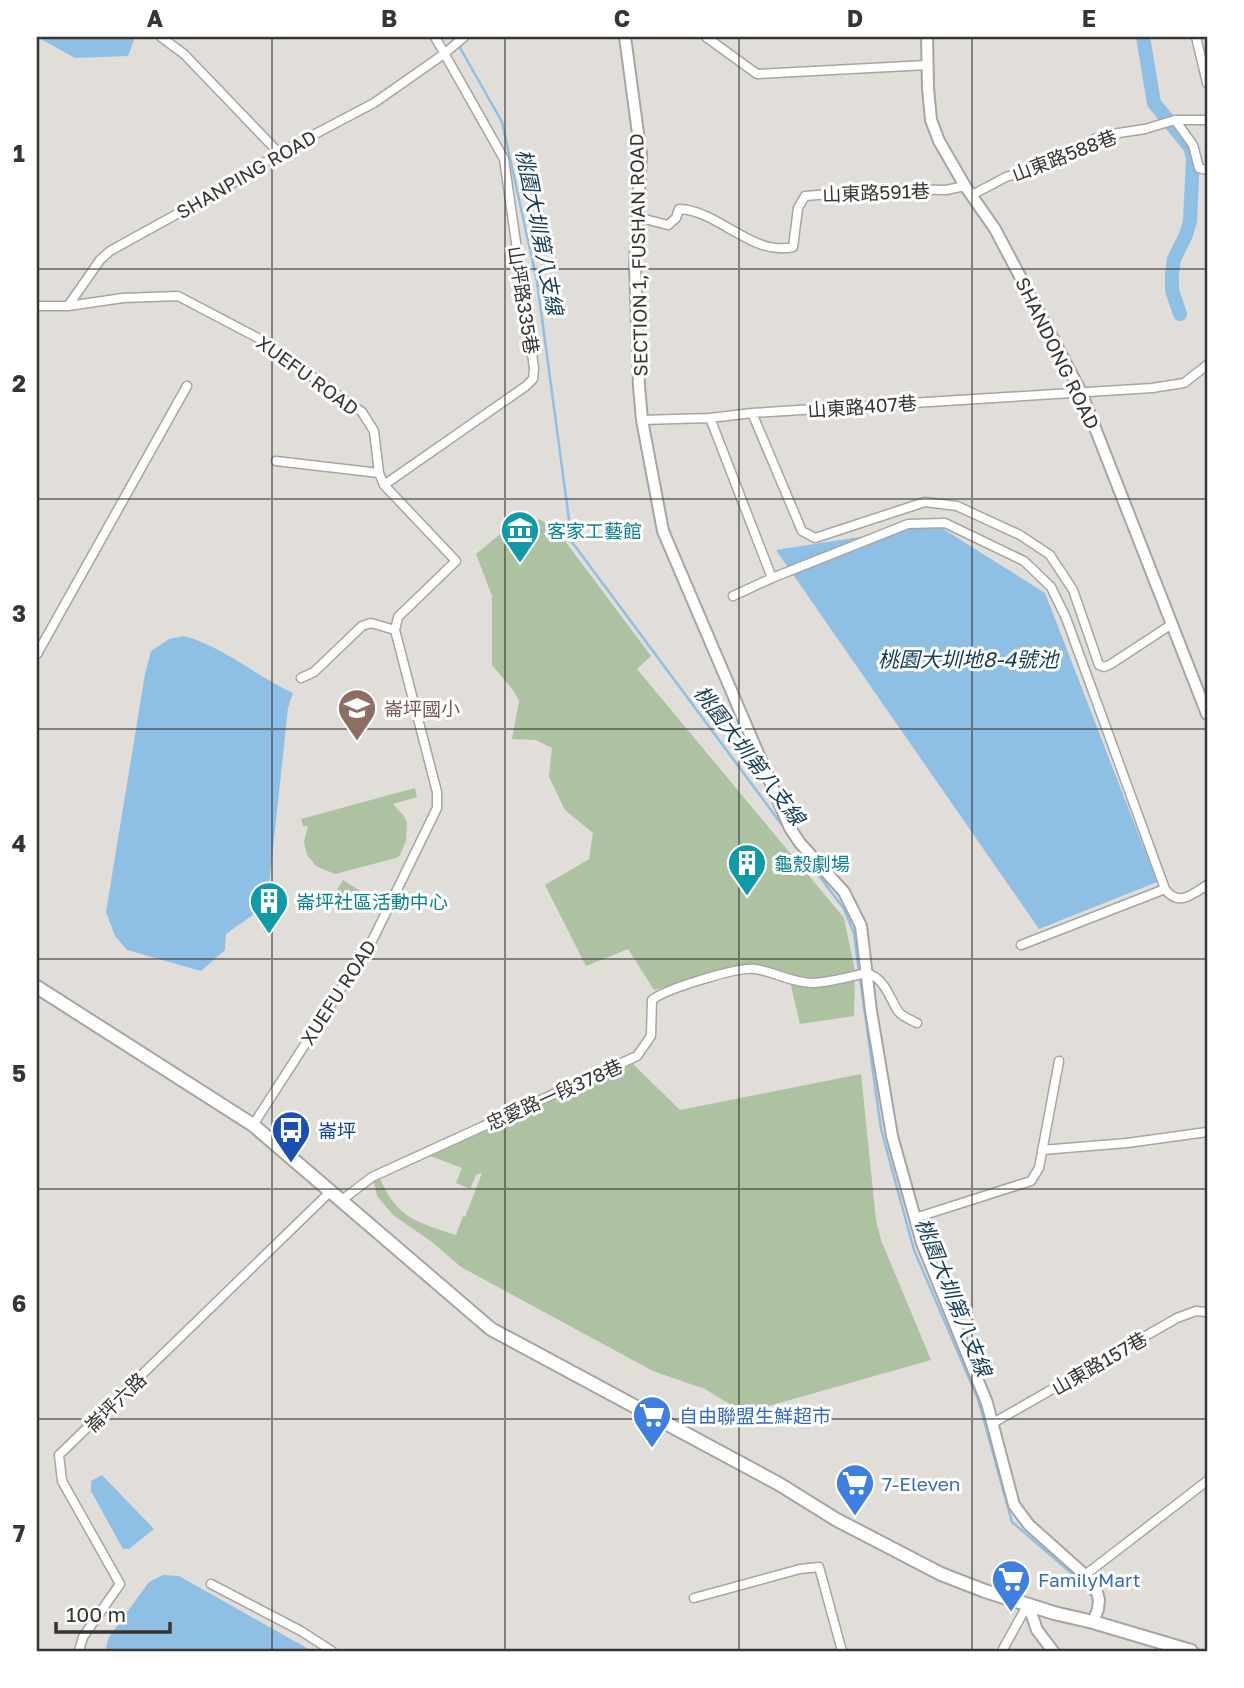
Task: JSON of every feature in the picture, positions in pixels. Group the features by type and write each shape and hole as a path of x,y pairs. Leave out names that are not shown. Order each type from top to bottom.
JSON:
{"main road":[{"path":"37,988 253,1125 491,1329 917,1562 985,1591 1191,1651"}],"street":[{"path":"161,37 184,54 279,153"},
{"path":"435,37 444,54"},
{"name":"SECTION 1, FUSHAN ROAD","path":"625,37 641,155 636,217 635,304 642,420 663,531 790,828 812,858 844,892 861,926 862,974 892,1136 922,1243 993,1423 1014,1505 1029,1525 1095,1584 1099,1600 1093,1622"},
{"path":"706,37 757,74 927,65"},
{"name":"SHANDONG ROAD","path":"927,37 931,120 939,141 995,229 1082,392 1207,714"},
{"path":"1196,37 1207,83"},
{"name":"SHANPING ROAD","path":"68,306 100,260 110,251 233,183 279,153 374,103 459,41"},
{"name":"山坪路335巷","path":"384,485 533,379 534,368 504,159 444,54"},
{"path":"1175,120 1193,145 1199,168 1207,170"},
{"name":"山東路588巷","path":"969,190 1074,153 1094,139 1175,120 1207,120"},
{"name":"山東路591巷","path":"636,217 668,225 676,218 679,209 692,210 752,240 783,249 793,247 798,208 805,196 895,189 969,190"},
{"name":"XUEFU ROAD","path":"68,306 123,298 178,296 258,338 362,412 374,430 379,472 384,485 456,561 398,617 395,630 437,792 438,808 373,939 253,1125"},
{"path":"37,306 68,306"},
{"name":"山東路407巷","path":"642,420 710,418 752,413 1152,388 1184,383 1207,365"},
{"path":"37,654 187,386"},
{"path":"752,413 802,531 815,538 925,502 957,506 1020,535 1050,555 1073,590 1099,665 1104,667 1111,664 1172,624"},
{"path":"710,418 772,578"},
{"path":"276,461 379,472"},
{"path":"733,596 908,524 945,523 1024,561 1051,587 1066,618 1165,889 1171,897 1177,899 1187,898 1207,885"},
{"path":"301,678 314,672 362,626 371,623 395,630"},
{"path":"1021,945 1165,889"},
{"name":"忠愛路一段378巷","path":"342,1200 372,1177 637,1056 651,1036 652,1000 659,994 683,985 752,968 794,981 814,983 862,974"},
{"path":"862,974 874,975 880,980 898,1013 917,1023"},
{"path":"915,1218 1031,1181 1039,1168 1059,1061"},
{"path":"1042,1150 1127,1143 1207,1132"},
{"name":"崙坪六路","path":"79,1651 83,1637 120,1584 62,1481 59,1455 331,1191"},
{"name":"山東路157巷","path":"993,1423 1177,1318 1196,1311 1207,1312"},
{"path":"1085,1575 1207,1482"},
{"path":"694,1598 800,1569 819,1567 842,1651"},
{"path":"211,1584 301,1631 332,1651"},
{"path":"1002,1651 1028,1604"},
{"path":"1028,1604 1037,1630 1054,1651"}],"green space":[{"path":"539,519 556,529 651,656 637,669 844,918 855,971 854,1016 800,1024 789,977 754,964 654,990 628,949 586,966 545,885 589,859 593,833 565,810 549,777 552,748 536,740 512,739 519,701 492,665 492,596 476,554 499,535"},
{"path":"415,788 417,797 393,804 407,823 406,841 396,858 335,874 316,866 307,855 304,842 308,826 303,826 301,819"},
{"path":"343,880 371,898 363,912 334,895"},
{"path":"633,1064 680,1110 861,1074 876,1220 881,1240 931,1360 765,1407 741,1411 705,1389 653,1371 461,1267 432,1242 393,1215 377,1196 374,1182 380,1179 394,1203 410,1217 456,1235 482,1173 476,1175 470,1189 456,1183 462,1168 430,1156"}],"water":[{"path":"37,37 135,37 128,56 75,58"},
{"name":"桃園大圳地8-4號池","path":"937,525 1045,593 1157,882 1039,929 776,550"},
{"path":"184,636 213,647 293,693 288,708 267,905 226,934 225,950 201,971 127,950 115,936 106,912 151,651 169,639"},
{"path":"102,1475 154,1529 129,1549 123,1549 91,1491 91,1481"},
{"path":"163,1575 179,1576 312,1651 105,1651 109,1637 149,1582"}],"waterway":[{"name":"桃園大圳第八支線","path":"454,37 502,122 537,281 572,542 785,829"},
{"path":"1143,37 1154,103 1190,147 1193,158 1190,221 1174,259 1172,273 1172,290 1180,314"},
{"name":"桃園大圳第八支線","path":"805,857 844,909 854,933 859,972"},
{"name":"桃園大圳第八支線","path":"860,978 881,1129 914,1250 978,1399 1012,1522 1084,1584 1091,1595"}],"place":[{"name":"客家工藝館","path":"520,564"},
{"name":"崙坪國小","path":"357,742"},
{"name":"龜殼劇場","path":"747,897"},
{"name":"崙坪社區活動中心","path":"269,935"},
{"name":"崙坪","path":"291,1164"},
{"name":"自由聯盟生鮮超市","path":"652,1449"},
{"name":"7-Eleven","path":"855,1517"},
{"name":"FamilyMart","path":"1011,1613"}]}
